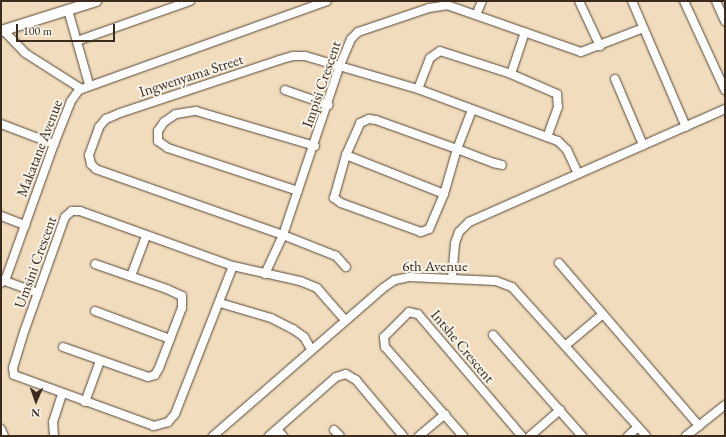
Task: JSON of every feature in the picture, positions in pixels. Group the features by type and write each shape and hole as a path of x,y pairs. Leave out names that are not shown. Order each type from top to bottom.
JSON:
{"main road":[{"path":"2,31 96,1"}],"street":[{"path":"77,41 190,1"},
{"name":"Makatane Avenue","path":"3,282 71,101 80,88 324,1"},
{"path":"476,15 482,1"},
{"path":"579,1 600,46"},
{"path":"632,1 686,126"},
{"path":"684,1 725,90"},
{"path":"716,1 725,21"},
{"name":"Impisi Crescent","path":"265,274 283,235 315,146 340,65 354,35 379,24 447,5 582,52 644,28"},
{"path":"68,10 89,84"},
{"path":"2,31 25,53 80,88"},
{"path":"511,74 525,32"},
{"path":"418,89 430,58 440,51 511,74 557,94 558,107 547,137"},
{"name":"Ingwenyama Street","path":"346,266 336,256 283,235 96,168 89,158 94,138 102,122 113,116 293,56 305,56 418,89 547,137 564,145 578,174"},
{"path":"615,79 643,146"},
{"path":"285,90 328,105"},
{"path":"452,278 455,243 459,232 469,222 725,109"},
{"path":"472,110 457,149 444,194 429,230 425,232 337,201 334,194 346,155 360,123 363,120 376,120 457,149 502,165"},
{"path":"298,191 168,148 160,142 158,131 164,122 176,114 196,111 315,146"},
{"path":"1,124 54,144"},
{"path":"346,155 444,194"},
{"name":"Umsini Crescent","path":"233,266 176,414 168,422 154,426 20,379 13,370 65,217 70,212 80,211 233,266 265,274 281,275 317,288 345,320"},
{"path":"1,216 25,225"},
{"path":"131,276 146,236"},
{"path":"559,263 699,426"},
{"path":"63,347 146,376 153,376 159,368 182,308 182,296 95,264"},
{"name":"6th Avenue","path":"213,436 311,349 395,280 452,278 496,281 512,286 646,436"},
{"path":"3,282 38,293"},
{"path":"220,303 271,318 293,329 304,338 311,349"},
{"path":"95,311 170,339"},
{"name":"Intshe Crescent","path":"463,436 385,347 384,337 409,312 418,314 522,436"},
{"path":"566,345 602,314"},
{"path":"493,335 582,436"},
{"path":"85,402 100,361"},
{"path":"269,436 336,377 346,374 356,380 400,433 390,436"},
{"path":"54,436 53,422 62,394"},
{"path":"686,436 725,405"},
{"path":"530,436 560,410"},
{"path":"419,436 445,414"},
{"path":"628,436 638,427"},
{"path":"1,429 4,436"},
{"path":"277,429 283,436"},
{"path":"334,430 340,436"}]}
